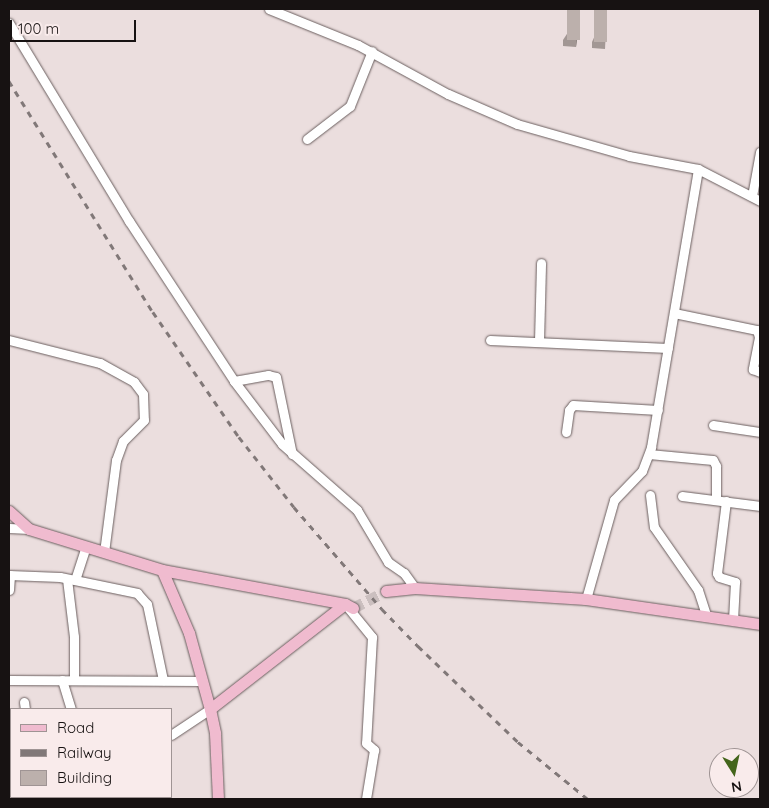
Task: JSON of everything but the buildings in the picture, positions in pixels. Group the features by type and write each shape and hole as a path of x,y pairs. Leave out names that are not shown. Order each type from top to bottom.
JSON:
{"main road":[{"path":"9,511 29,530 162,570 349,606"},
{"path":"162,570 189,633 210,709 215,733 218,799"},
{"path":"386,591 415,588 586,599 760,624"},
{"path":"210,709 349,606"}],"street":[{"path":"269,9 372,51 448,94 517,124 629,156 698,169 756,198 760,152"},
{"path":"9,23 129,221 234,381 292,454 356,510 388,562 404,573 415,588"},
{"path":"307,139 328,126 350,106 372,51"},
{"path":"586,599 614,500 642,471 649,454 698,169"},
{"path":"539,341 542,263"},
{"path":"674,313 758,330 759,337 753,369 760,372"},
{"path":"9,340 100,363 134,382 143,394 144,420 123,441 116,460 104,552"},
{"path":"490,340 668,348"},
{"path":"234,381 268,375 276,377 292,454"},
{"path":"566,432 569,410 573,405 658,410"},
{"path":"713,425 760,432"},
{"path":"649,454 713,460 716,466 716,500"},
{"path":"650,495 654,528 698,590 708,617"},
{"path":"682,496 760,506"},
{"path":"726,501 717,573 719,577 735,582 734,620"},
{"path":"9,528 29,530"},
{"path":"74,680 74,637 70,579 86,546"},
{"path":"9,590 9,575 70,579 128,591 143,597 152,623 163,680"},
{"path":"349,606 372,637 366,743 374,750 366,799"},
{"path":"9,680 202,681"},
{"path":"62,680 71,708"},
{"path":"172,734 210,709"}],"tunnel":[{"path":"353,608 386,591"}],"railway":[{"path":"9,81 153,312 239,437 294,507 382,609 418,646 518,742 588,799"}]}
